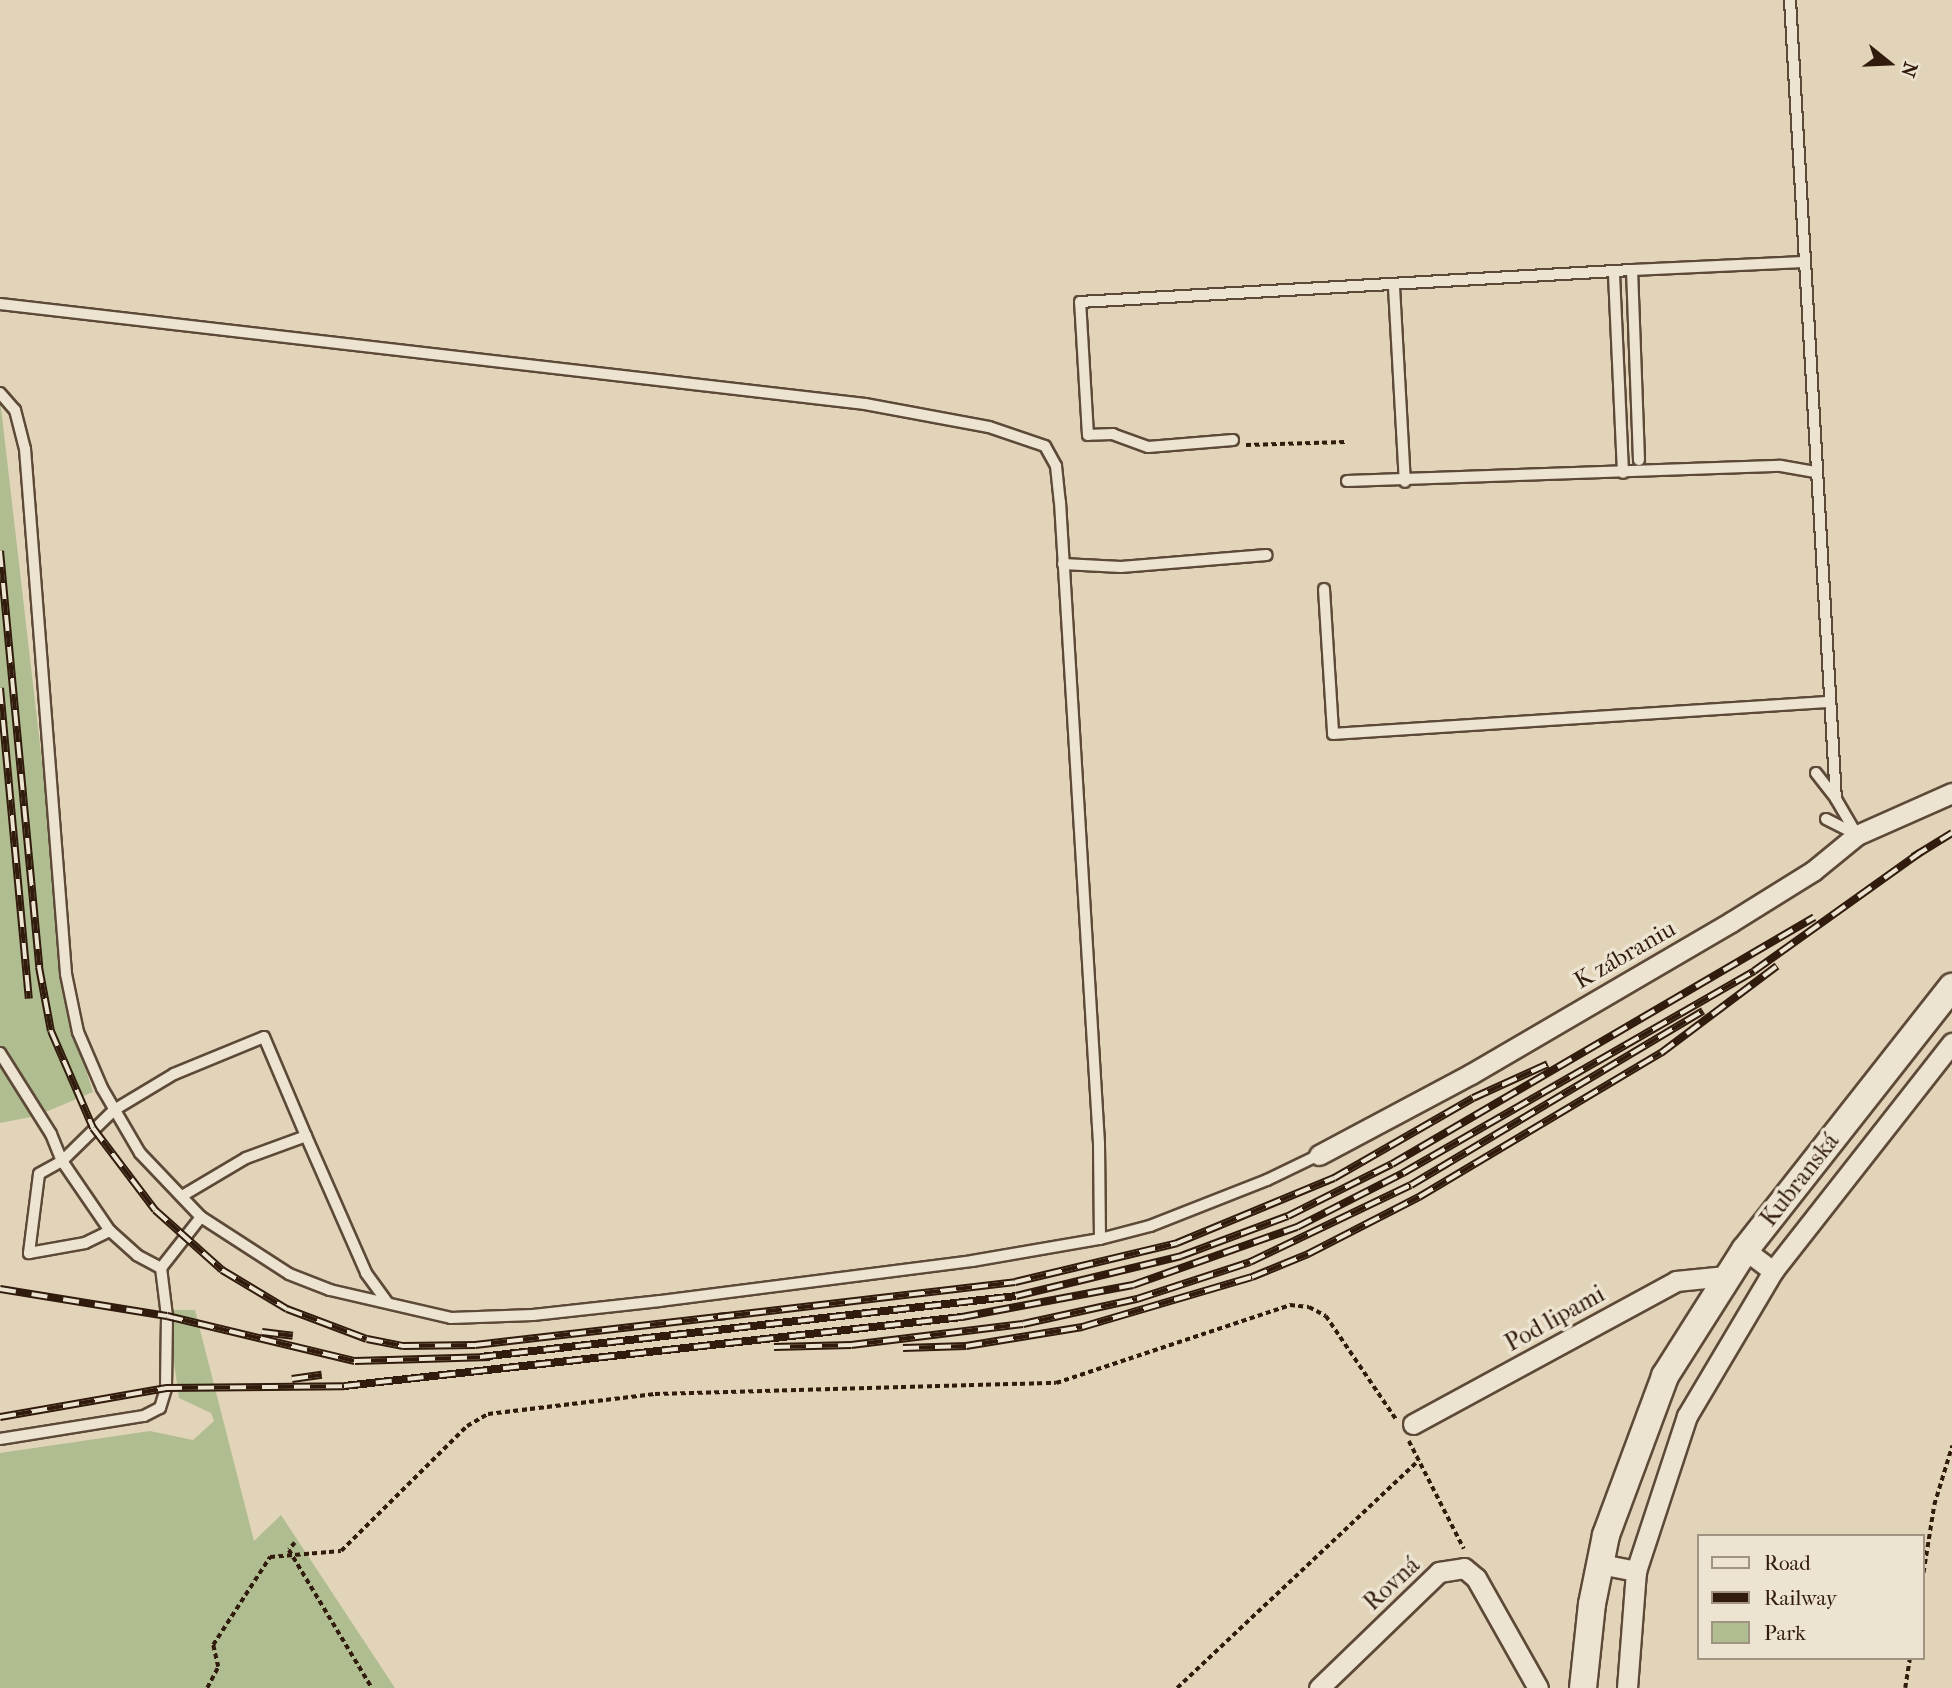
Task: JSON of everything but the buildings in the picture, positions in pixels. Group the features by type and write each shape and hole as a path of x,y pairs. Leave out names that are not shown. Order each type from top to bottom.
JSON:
{"street":[{"name":"K zábraniu","path":"1319,1155 1471,1074 1731,922 1813,871 1857,835 1952,793"},
{"name":"Kubranská","path":"1583,1688 1600,1564 1653,1402 1726,1276 1952,988"},
{"name":"Kubranská","path":"1627,1688 1636,1571 1687,1416 1773,1271 1952,1043"},
{"name":"Kubranská","path":"1856,1110 1882,1132"},
{"name":"Kubranská","path":"1745,1250 1773,1271"},
{"name":"Pod lipami","path":"1408,1430 1676,1281 1726,1276"},
{"path":"1653,1402 1687,1416"},
{"path":"1600,1564 1636,1571"},
{"path":"1464,1568 1476,1578 1538,1688"},
{"name":"Rovná","path":"1319,1688 1439,1572 1464,1568"}],"lane":[{"path":"1790,0 1836,799"},
{"path":"1233,440 1148,447 1113,434 1088,435 1080,302 1804,262"},
{"path":"1632,270 1639,460"},
{"path":"1614,274 1623,472"},
{"path":"1394,286 1405,482"},
{"path":"0,304 865,404 1028,437 1051,456 1060,502 1063,564 1076,673 1099,1144 1100,1239"},
{"path":"0,393 22,428 27,461 66,974 78,1032 114,1110 140,1153 201,1217 289,1274 330,1290 451,1318 533,1315 972,1261 1100,1239 1150,1226 1267,1180 1319,1155"},
{"path":"1347,481 1405,482 1781,466 1816,472"},
{"path":"1063,564 1121,567 1267,555"},
{"path":"1324,589 1333,734 1830,702"},
{"path":"1816,773 1836,799 1857,835"},
{"path":"1826,819 1857,835"},
{"path":"110,1231 85,1243 29,1253 39,1174 62,1161 114,1110 174,1074 264,1037 366,1273 388,1303"},
{"path":"0,1054 51,1134 62,1161 110,1231 137,1255 161,1268"},
{"path":"183,1196 246,1158 306,1136"},
{"path":"0,1439 144,1416 160,1408 166,1388 167,1317 161,1268 201,1217"}],"path":[{"path":"1250,447 1345,442"},
{"path":"207,1688 218,1667 213,1645 270,1557 294,1558 341,1551 467,1426 488,1414 655,1394 1056,1383 1290,1305 1309,1307 1326,1316 1408,1430 1419,1460 1464,1543 1464,1568"},
{"path":"1924,1568 1934,1505 1952,1446"},
{"path":"1177,1688 1419,1460"},
{"path":"295,1543 289,1550 372,1688"},
{"path":"1905,1688 1910,1660"}],"green space":[{"path":"0,399 73,1030 93,1092 36,1116 0,1123"},
{"path":"173,1310 195,1310 254,1541 281,1515 395,1688 0,1688 0,1453 150,1431 193,1440 214,1421 211,1413 179,1398 169,1327"}],"railway":[{"path":"0,551 39,967 51,1031 93,1128 155,1210 222,1270 287,1309 367,1339 403,1346 475,1345 726,1316"},
{"path":"0,688 29,999"},
{"path":"1913,857 1952,833"},
{"path":"0,1417 166,1388 344,1386 962,1317 1133,1285 1297,1227 1403,1173 1754,971 1921,852"},
{"path":"480,1357 1016,1296 1181,1256 1288,1216 1392,1164 1814,917"},
{"path":"903,1348 966,1346 1082,1327 1252,1277 1308,1254 1419,1197 1661,1053 1777,966"},
{"path":"774,1347 851,1345 1023,1324 1137,1299 1250,1262 1411,1185 1703,1011"},
{"path":"718,1317 1015,1282 1177,1243 1334,1178 1473,1098 1548,1064"},
{"path":"0,1289 167,1316 355,1361 490,1357"},
{"path":"262,1332 293,1336"},
{"path":"292,1379 322,1375"}]}
